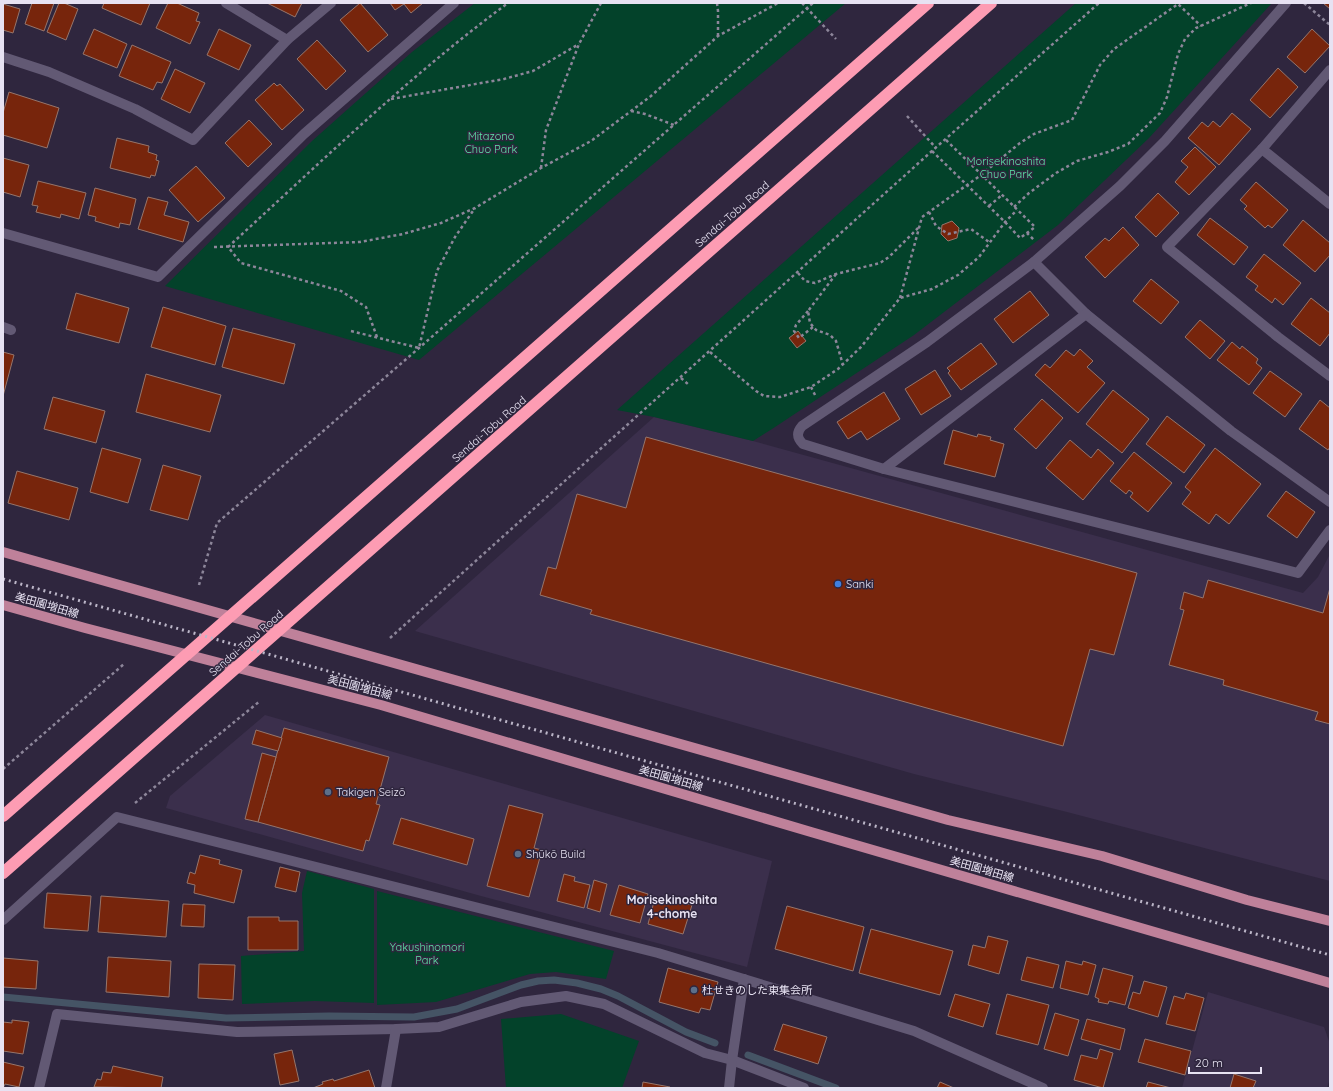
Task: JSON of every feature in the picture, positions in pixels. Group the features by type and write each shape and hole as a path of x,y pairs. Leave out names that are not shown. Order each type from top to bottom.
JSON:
{"highway":[{"path":"3,816 928,3"},
{"name":"Sendai-Tobu Road","path":"3,873 992,3"}],"main road":[{"path":"3,552 948,820 1102,856 1247,900 1330,921"},
{"name":"美田園増田線","path":"3,605 85,628 381,705 1330,983"}],"street":[{"path":"226,3 287,40"},
{"path":"3,56 49,72 135,109 193,140 287,40 331,3"},
{"path":"3,233 158,277 304,134 454,3"},
{"path":"1286,3 1165,141 1120,186 1034,262 927,342 802,426 799,430 798,440 802,444 884,469 1298,572 1330,530"},
{"path":"1330,70 1262,149 1167,247 1278,337 1330,376"},
{"path":"1262,149 1330,204"},
{"path":"1034,262 1086,314 1231,431 1330,502"},
{"path":"884,469 1086,314"},
{"path":"3,920 117,817 658,953 914,1031 1043,1088"},
{"path":"729,1088 744,979"},
{"path":"39,1088 57,1014 237,1032 396,1029 439,1027 521,1002 566,996 604,1004 706,1054 732,1060 804,1088"},
{"path":"386,1088 396,1029"}],"path":[{"path":"228,247 391,99 461,38 508,3"},
{"path":"541,168 546,130 579,44 601,3"},
{"path":"717,3 718,36"},
{"path":"189,247 360,242 403,234 441,223 475,208 541,168 591,141 652,96 718,36 778,3"},
{"path":"802,3 836,39"},
{"path":"199,585 217,523 420,348 813,3"},
{"path":"390,638 1099,3"},
{"path":"710,352 764,396 780,397 810,387 843,365 861,347 900,298 922,217 982,175 1020,143 1034,134 1072,120 1100,65 1114,49 1178,3 1201,26"},
{"path":"1014,207 1029,193 1056,173 1077,161 1108,152 1128,144 1160,113 1167,97 1178,54 1185,39 1196,28 1251,3"},
{"path":"1303,3 1330,25"},
{"path":"391,99 504,79 533,71 579,44"},
{"path":"631,111 645,114 674,125"},
{"path":"907,116 936,148"},
{"path":"932,151 1020,238 1035,227 946,140"},
{"path":"989,206 1002,195"},
{"path":"420,348 437,271 455,237 475,208"},
{"path":"900,298 932,290 958,274 978,257 1005,222 1018,210"},
{"path":"929,212 936,226 948,234 971,229 989,242"},
{"path":"798,272 805,281 815,283 836,274 880,263 889,257 920,226"},
{"path":"1027,233 1046,251"},
{"path":"228,247 241,263 341,291 366,307 377,337"},
{"path":"813,327 800,338 794,331 796,325 809,311 836,274"},
{"path":"809,311 810,323 813,327 816,330 830,335 836,341 843,365"},
{"path":"351,331 420,348"},
{"path":"681,378 689,386"},
{"path":"3,769 124,664"},
{"path":"117,817 260,701"}],"shaded area":[{"path":"654,417 753,441 1303,593 1318,577 1330,554 1330,881 1067,812 914,774 415,631"},
{"path":"265,715 772,861 747,967 481,896 166,808 170,796"},
{"path":"1208,992 1324,1027 1330,1044 1330,1078 1327,1088 1182,1088"}],"green space":[{"name":"Mitazono Chuo Park","path":"475,3 846,3 419,360 165,286 312,141 412,52"},
{"name":"Morisekinoshita Chuo Park","path":"1076,3 1272,3 1149,138 1058,225 914,335 753,441 654,417 617,410"},
{"path":"307,871 374,889 374,1003 315,1001 242,1004 241,956 304,951 302,893"},
{"name":"Yakushinomori Park","path":"377,891 614,951 606,979 556,972 530,974 436,1002 377,1005"},
{"path":"561,1014 639,1041 622,1088 506,1088 501,1019"}],"building":[{"path":"32,3 54,3 44,31 25,24"},
{"path":"59,3 64,3 78,9 66,40 47,32"},
{"path":"104,3 150,3 141,25 102,8"},
{"path":"168,3 177,3 199,13 196,21 200,22 190,44 156,28"},
{"path":"267,3 302,3 295,17"},
{"path":"360,3 388,35 368,52 340,20"},
{"path":"390,3 423,3 411,13 404,4 395,10"},
{"path":"1323,3 1330,3 1330,9"},
{"path":"3,4 20,9 13,33 3,30"},
{"path":"94,29 127,44 117,68 83,54"},
{"path":"219,29 251,45 239,70 207,55"},
{"path":"1312,29 1330,46 1305,73 1287,57"},
{"path":"317,40 346,71 326,90 297,59"},
{"path":"132,45 171,62 162,83 157,82 153,90 119,76"},
{"path":"1278,68 1298,87 1270,118 1250,100"},
{"path":"175,69 205,83 190,113 161,99"},
{"path":"274,83 277,86 280,84 304,110 282,130 255,100"},
{"path":"9,92 59,108 47,148 3,135 3,113"},
{"path":"1232,113 1251,129 1219,165 1188,138 1202,122 1208,127 1213,121 1220,127"},
{"path":"249,120 272,144 248,167 225,143"},
{"path":"117,138 149,146 148,152 157,155 156,160 159,161 155,176 151,175 150,178 110,168"},
{"path":"1195,147 1216,167 1189,195 1175,182 1188,167 1181,161"},
{"path":"3,158 29,165 20,197 3,192"},
{"path":"196,166 225,198 198,222 169,190"},
{"path":"38,181 86,193 79,219 61,214 60,218 36,212 38,206 32,205"},
{"path":"1256,182 1288,210 1272,228 1268,225 1265,228 1244,209 1247,206 1240,200"},
{"path":"95,188 136,199 130,225 120,223 119,228 95,221 96,217 88,215"},
{"path":"1158,193 1179,213 1156,237 1135,217"},
{"path":"148,197 168,202 164,215 189,222 183,242 138,229"},
{"path":"1210,218 1248,247 1234,265 1197,235"},
{"path":"1303,220 1330,243 1330,255 1315,272 1283,245"},
{"path":"952,221 959,228 957,238 948,241 941,234 942,225"},
{"path":"1123,227 1139,245 1105,278 1085,257 1105,238 1109,241"},
{"path":"1264,254 1301,283 1283,305 1275,298 1272,303 1255,290 1258,286 1246,277"},
{"path":"1151,279 1179,302 1161,324 1133,301"},
{"path":"1030,291 1049,315 1013,343 994,319"},
{"path":"76,293 129,308 119,343 66,329"},
{"path":"1311,298 1330,313 1330,333 1320,346 1291,324"},
{"path":"163,307 226,326 215,365 151,347"},
{"path":"1200,320 1225,341 1210,359 1185,337"},
{"path":"233,328 295,344 284,384 222,367"},
{"path":"798,331 806,341 797,348 789,338"},
{"path":"1232,342 1240,349 1242,346 1258,359 1256,363 1262,368 1249,385 1217,360"},
{"path":"981,343 997,364 961,390 948,373 950,371 947,368"},
{"path":"1080,349 1093,361 1087,367 1105,383 1078,413 1035,375 1045,364 1050,368 1066,350 1074,356"},
{"path":"3,352 14,355 3,396"},
{"path":"935,370 951,396 921,415 905,389"},
{"path":"1270,371 1302,394 1285,417 1253,393"},
{"path":"146,374 221,395 210,432 136,412"},
{"path":"1113,390 1149,419 1122,453 1086,424"},
{"path":"884,392 900,419 867,440 861,431 848,439 837,422"},
{"path":"53,397 105,411 96,443 44,429"},
{"path":"1042,399 1063,418 1036,449 1014,429"},
{"path":"1320,400 1330,408 1330,447 1328,450 1299,429"},
{"path":"1167,416 1205,445 1184,473 1146,444"},
{"path":"953,430 977,437 978,434 991,437 990,440 1004,444 995,477 944,464"},
{"name":"Sanki","path":"646,437 1137,573 1114,655 1090,649 1063,746 590,614 592,610 540,595 548,567 556,569 577,494 626,508"},
{"path":"1070,440 1091,458 1098,449 1114,463 1083,500 1046,468"},
{"path":"102,448 141,459 128,503 90,492"},
{"path":"1215,448 1261,484 1229,524 1216,514 1209,524 1182,504 1191,492 1185,487"},
{"path":"1134,452 1172,483 1148,512 1130,497 1133,493 1129,490 1126,494 1110,481"},
{"path":"163,465 201,476 188,520 150,510"},
{"path":"17,471 78,488 69,520 8,503"},
{"path":"1286,491 1315,512 1297,538 1267,516"},
{"path":"1208,580 1323,613 1330,588 1330,724 1315,720 1318,712 1223,685 1224,680 1169,665 1184,610 1180,609 1184,592 1203,598"},
{"path":"284,728 389,757 376,804 380,805 369,841 366,840 363,851 258,822"},
{"path":"256,730 282,738 278,751 252,744"},
{"path":"262,753 276,757 258,822 245,819"},
{"path":"509,805 543,814 534,848 542,850 529,897 487,886"},
{"path":"401,818 474,839 467,865 393,844"},
{"path":"200,855 220,860 219,864 242,870 234,903 194,893 195,885 187,883 190,872 195,874"},
{"path":"280,867 300,872 296,892 275,887"},
{"path":"564,874 575,877 574,881 590,885 584,908 557,901"},
{"path":"594,880 607,884 600,912 587,908"},
{"path":"619,885 648,894 640,923 610,915"},
{"path":"47,893 91,896 88,931 44,928"},
{"path":"101,896 169,901 166,937 98,932"},
{"path":"655,898 667,902 668,899 692,905 683,934 648,924"},
{"path":"183,904 205,905 204,927 181,926"},
{"path":"787,906 864,927 853,971 775,949"},
{"path":"248,917 279,917 279,921 298,921 298,950 248,950"},
{"path":"871,929 953,951 940,995 859,973"},
{"path":"988,936 1008,941 999,974 968,965 973,945 985,948"},
{"path":"108,957 171,961 169,997 106,992"},
{"path":"1027,957 1059,965 1053,988 1021,980"},
{"path":"3,958 38,961 36,989 3,987"},
{"path":"1066,961 1082,965 1083,961 1096,965 1088,995 1060,988"},
{"path":"199,964 235,965 233,1000 198,998"},
{"path":"668,968 718,982 710,1010 701,1008 699,1013 659,1002"},
{"path":"1103,968 1133,976 1125,1005 1109,1001 1108,1004 1098,1002 1099,999 1095,997"},
{"path":"1144,981 1167,987 1158,1017 1128,1008 1133,992 1140,994"},
{"path":"1186,993 1204,998 1195,1031 1166,1024 1174,996 1184,999"},
{"path":"955,994 990,1004 983,1027 948,1016"},
{"path":"1007,994 1049,1005 1038,1045 996,1034"},
{"path":"1055,1013 1079,1020 1068,1056 1044,1049"},
{"path":"1087,1019 1125,1029 1120,1050 1081,1039"},
{"path":"12,1020 29,1022 23,1054 3,1051 3,1022 12,1023"},
{"path":"783,1024 827,1037 818,1064 774,1050"},
{"path":"1145,1039 1191,1051 1185,1075 1138,1062"},
{"path":"1100,1049 1113,1053 1103,1088 1074,1080 1081,1055 1097,1059"},
{"path":"292,1050 299,1081 280,1085 274,1054"},
{"path":"3,1062 24,1067 19,1087 5,1084 3,1088"},
{"path":"113,1066 163,1077 161,1088 94,1087 97,1079 101,1080 103,1072 111,1073"},
{"path":"369,1070 375,1088 313,1088 323,1084 322,1082 333,1079 334,1081"},
{"path":"1234,1074 1256,1081 1253,1088 1230,1088"},
{"path":"643,1082 670,1087 670,1088 642,1088"},
{"path":"940,1082 954,1088 937,1088"},
{"path":"1148,1082 1171,1088 1146,1088"}],"waterway":[{"path":"3,997 226,1018 329,1016 414,1017 457,1009 521,985 538,981 554,980 577,983 601,989 618,996 686,1032 715,1043"},
{"path":"748,1055 836,1088"}],"railway":[{"path":"3,579 1330,955"}],"place":[{"name":"Sanki","path":"838,584"},
{"name":"Takigen Seizō","path":"328,792"},
{"name":"Shūkō Build","path":"518,854"},
{"name":"杜せきのした東集会所","path":"694,990"}],"district":[{"name":"Morisekinoshita 4-chome","path":"672,906"}]}
